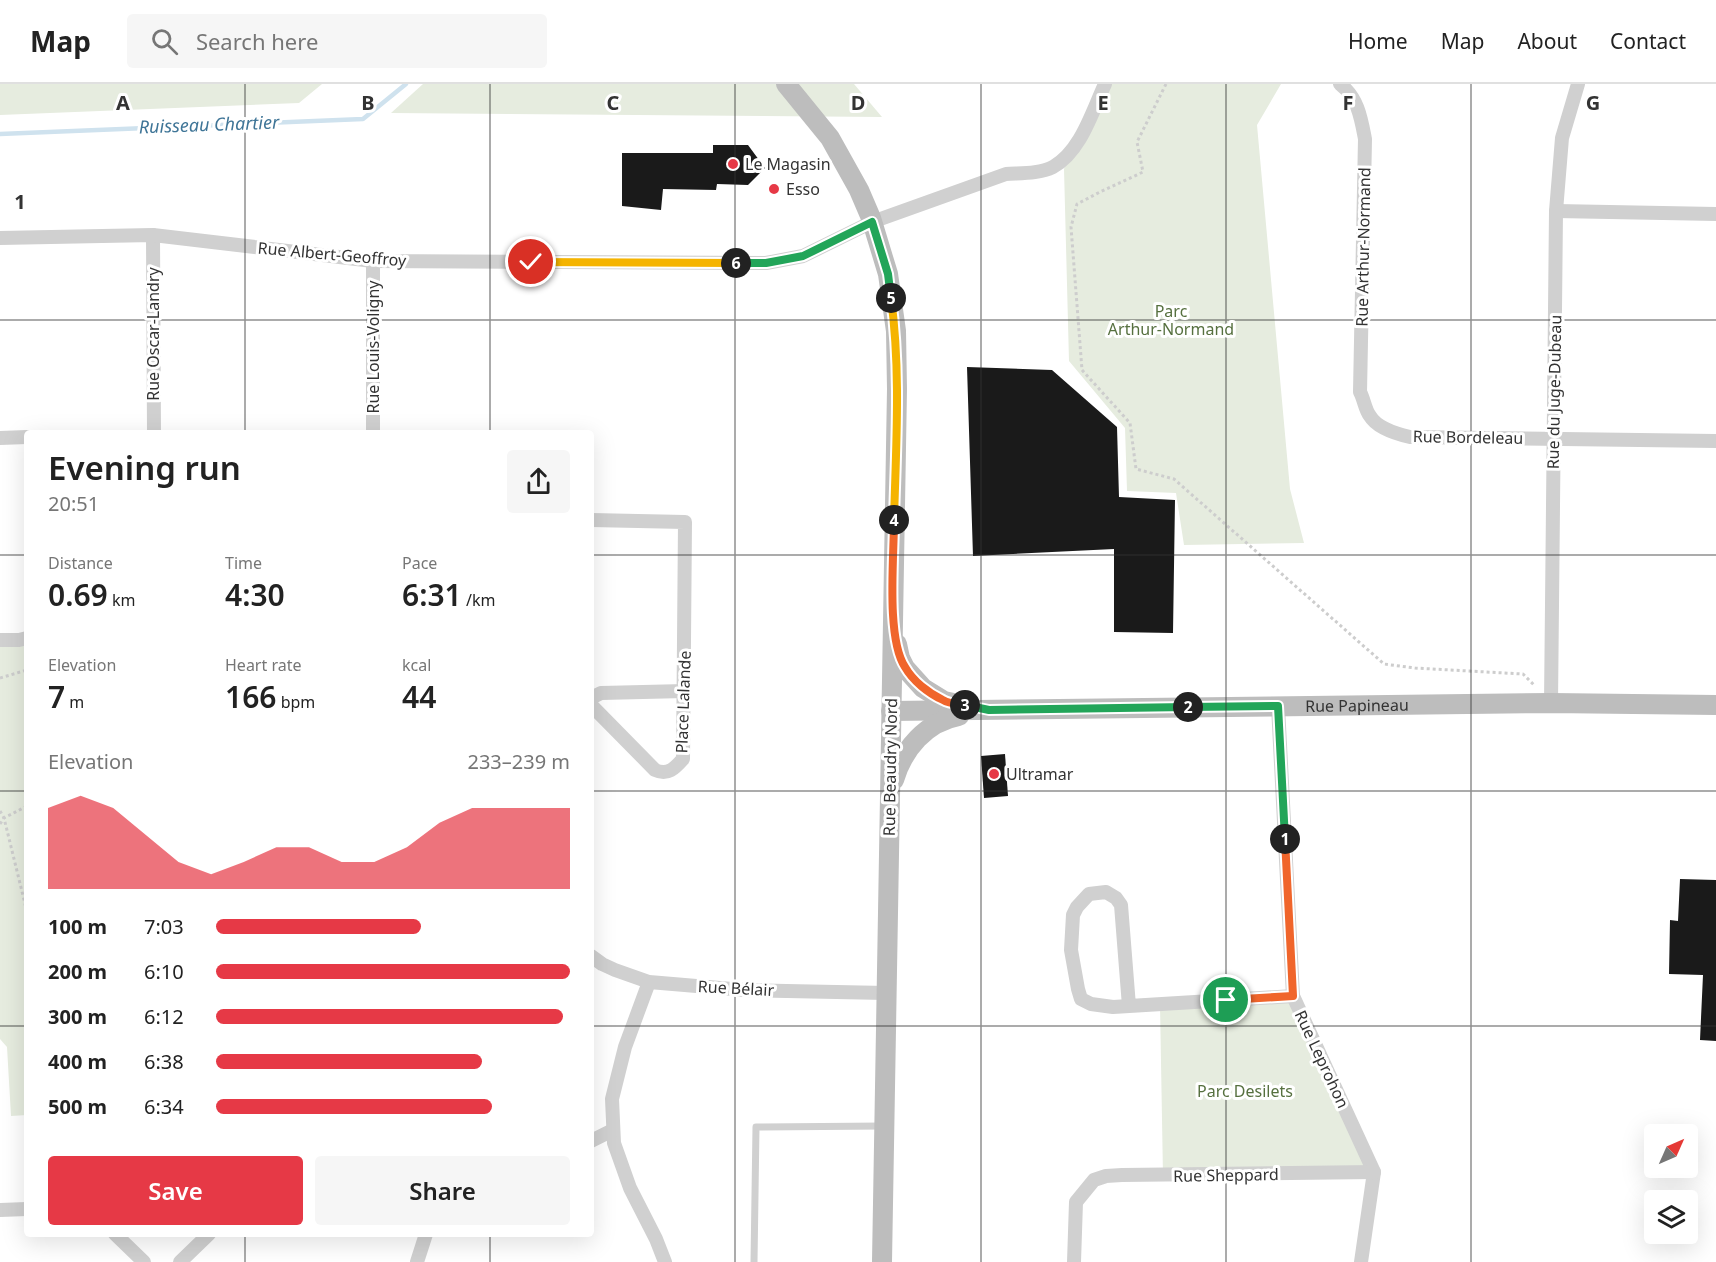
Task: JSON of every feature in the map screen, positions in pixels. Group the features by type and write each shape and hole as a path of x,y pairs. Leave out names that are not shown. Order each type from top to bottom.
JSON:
{"main road":[{"name":"Rue Beaudry Nord","path":"786,84 836,147 859,190 872,222 888,274 896,331 897,389 882,1262"},
{"path":"892,601 894,631 900,658 905,668 923,688 944,701 989,710"},
{"name":"Rue Papineau","path":"891,711 1551,703 1716,705"},
{"path":"889,800 898,765 915,741 931,726 951,717 989,710"}],"street":[{"name":"Rue Albert-Geoffroy","path":"0,238 153,235 373,261 766,263 803,256 872,222 1006,174 1028,173 1052,167 1070,154 1105,84"},
{"name":"Rue Arthur-Normand","path":"1340,84 1353,98 1360,112 1365,139 1360,392 1369,416"},
{"name":"Rue du Juge-Dubeau","path":"1551,703 1556,211 1562,138 1578,84"},
{"path":"1556,211 1716,214"},
{"name":"Rue Oscar-Landry","path":"153,235 154,430"},
{"name":"Rue Louis-Voligny","path":"373,261 373,430"},
{"name":"Rue Bordeleau","path":"1369,416 1387,429 1410,437 1716,441"},
{"path":"0,438 24,437"},
{"name":"Place Lalande","path":"594,520 685,522 683,759 673,771 656,770 594,708"},
{"path":"0,640 24,639"},
{"path":"594,696 601,693 685,691"},
{"name":"Rue Leprohon","path":"1278,706 1293,996 1374,1173"},
{"path":"1129,1006 1121,905 1116,898 1106,892 1089,894 1072,915 1071,950 1081,999 1091,1004 1113,1007 1293,996"},
{"name":"Rue Bélair","path":"594,958 615,970 649,982 744,990 886,993"},
{"path":"649,982 625,1047 612,1099 613,1130 614,1143 630,1188 665,1262"},
{"path":"594,1139 613,1130"},
{"path":"1361,1262 1374,1173"},
{"name":"Rue Sheppard","path":"1074,1262 1076,1202 1094,1180 1106,1176 1374,1173"},
{"path":"0,1210 24,1209"},
{"path":"118,1237 144,1262"},
{"path":"180,1262 205,1237"},
{"path":"417,1262 425,1237"}],"lane":[{"path":"754,1262 756,1127 884,1126"}],"path":[{"path":"1166,84 1137,142 1143,172 1077,204 1071,227 1082,370 1130,423 1136,469 1174,479 1384,664 1523,674 1551,703"},
{"path":"0,678 24,671"},
{"path":"0,824 4,818 24,808"},
{"path":"0,811 4,818 24,900"}],"green space":[{"path":"0,84 322,84 299,103 0,115"},
{"path":"423,84 854,84 882,117 391,113"},
{"name":"Parc Arthur-Normand","path":"1103,84 1281,84 1257,125 1290,489 1304,543 1184,545 1176,493 1127,491 1125,428 1069,361 1064,169"},
{"path":"24,638 24,1115 11,1116 7,1047 0,1039 0,640"},
{"name":"Parc Desilets","path":"1293,996 1374,1172 1163,1176 1160,1004"}],"building":[{"path":"713,145 748,145 765,168 748,185 717,184 716,190 663,189 661,210 622,206 622,153 713,153"},
{"path":"967,367 1052,370 1117,427 1119,497 1175,500 1173,633 1114,632 1114,549 973,556"},
{"path":"1005,754 1008,796 984,798 981,756"},
{"path":"1680,879 1716,880 1716,1041 1700,1040 1703,975 1669,974 1670,920 1678,921"}],"waterway":[{"name":"Ruisseau Chartier","path":"0,134 363,119 406,84"}],"place":[{"name":"Le Magasin","path":"733,164"},
{"name":"Esso","path":"774,189"},
{"name":"Ultramar","path":"994,774"}],"route":[{"path":"531,262 766,263 803,256 872,222 888,274 896,331 897,389 892,601 894,631 900,658 905,668 923,688 944,701 989,710 1278,706 1293,996 1226,1000"}]}
